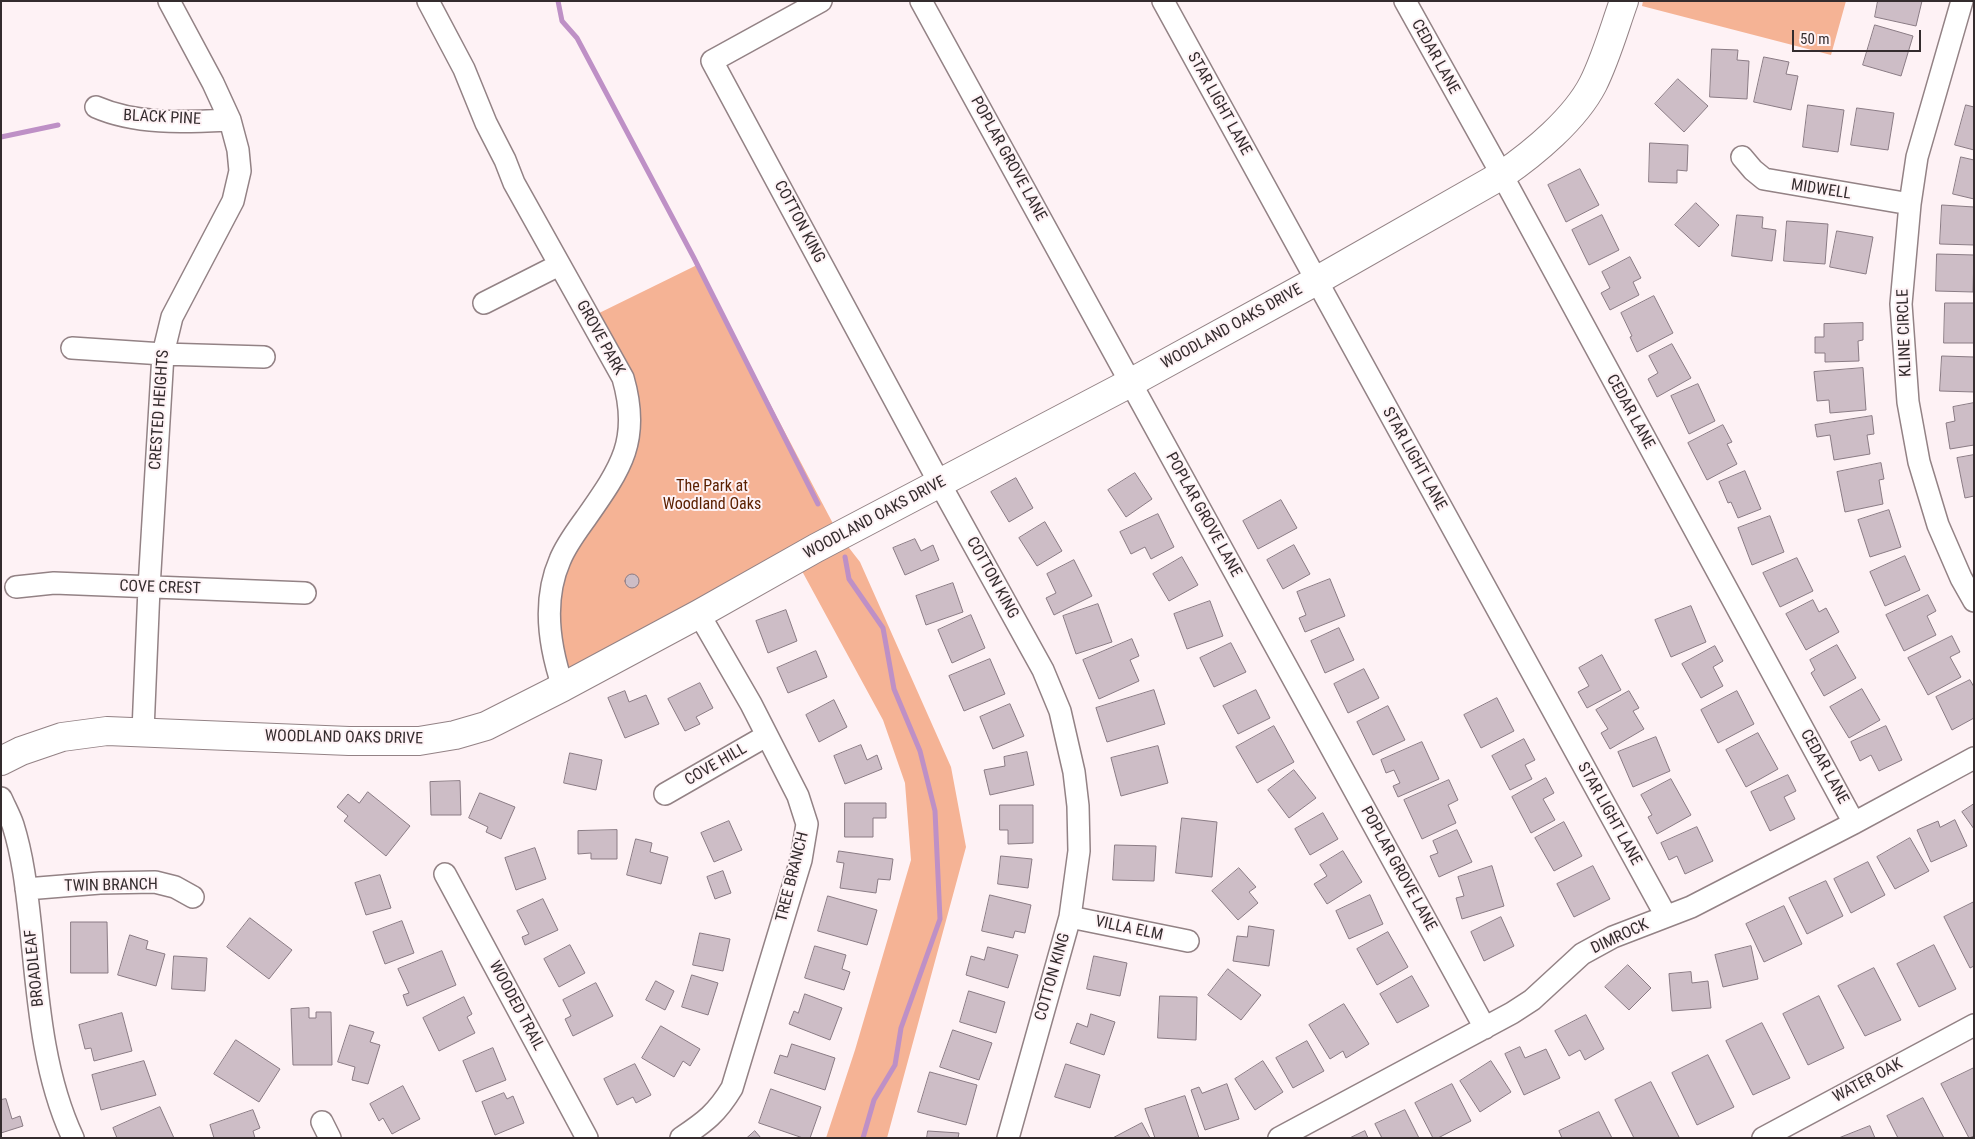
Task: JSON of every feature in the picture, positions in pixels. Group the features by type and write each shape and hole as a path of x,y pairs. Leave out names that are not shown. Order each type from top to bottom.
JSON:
{"street":[{"name":"CRESTED HEIGHTS","path":"143,731 162,354 172,317 233,201 240,171 238,150 230,120 213,83 169,1"},
{"name":"GROVE PARK","path":"428,1 464,69 486,123 505,160 514,183 623,378 629,400 630,418 624,457 608,486 567,544 559,562 551,589 549,626 555,664 563,687"},
{"name":"COTTON KING","path":"821,1 712,61 940,484 1043,670 1060,711 1074,772 1078,806 1079,851 1070,917 1008,1138"},
{"name":"POPLAR GROVE LANE","path":"921,1 1485,1028"},
{"name":"STAR LIGHT LANE","path":"1163,1 1666,916"},
{"name":"CEDAR LANE","path":"1405,1 1854,823"},
{"name":"WOODLAND OAKS DRIVE","path":"1,761 21,751 62,737 107,731 349,741 419,741 455,735 486,726 699,614 795,559 1130,383 1502,176 1527,158 1554,132 1574,110 1592,85 1624,1"},
{"name":"KLINE CIRCLE","path":"1962,1 1917,157 1910,204 1901,304 1908,402 1919,462 1938,525 1961,578 1974,601"},
{"name":"BLACK PINE","path":"96,107 115,115 136,119 197,122 230,120"},
{"name":"MIDWELL","path":"1742,156 1753,170 1764,179 1910,204"},
{"path":"484,303 559,265"},
{"path":"72,348 162,354 264,357"},
{"name":"COVE CREST","path":"16,587 54,583 305,593"},
{"name":"TREE BRANCH","path":"681,1138 706,1121 721,1107 732,1088 801,860 807,824 798,796 751,704 699,614"},
{"name":"COVE HILL","path":"665,794 766,736"},
{"name":"DIMROCK","path":"1280,1138 1485,1028 1532,1000 1582,954 1613,936 1691,907 1854,823 1974,758"},
{"name":"BROADLEAF","path":"1,798 13,824 24,870 44,1044 67,1125 73,1138"},
{"name":"WOODED TRAIL","path":"445,874 587,1138"},
{"name":"TWIN BRANCH","path":"26,889 100,882 155,882 175,888 193,897"},
{"name":"VILLA ELM","path":"1070,917 1188,941"},
{"name":"WATER OAK","path":"1762,1138 1974,1025"}],"green space":[{"path":"1643,1 1846,1 1831,55 1642,6"},
{"name":"The Park at Woodland Oaks","path":"697,265 839,535 860,562 951,767 966,847 887,1138 826,1138 855,1050 911,860 905,783 883,720 796,560 563,687 551,589 609,486 629,400 589,318"}],"building":[{"path":"1878,1 1922,1 1916,26 1875,17"},
{"path":"1875,25 1913,36 1901,76 1863,65"},
{"path":"1712,49 1738,50 1737,60 1749,61 1747,99 1710,97"},
{"path":"1764,57 1789,62 1786,74 1798,76 1791,110 1754,102"},
{"path":"1678,79 1708,106 1684,132 1655,104"},
{"path":"1808,105 1844,110 1838,152 1803,147"},
{"path":"1966,105 1974,107 1974,150 1955,145"},
{"path":"1857,108 1894,113 1888,150 1851,145"},
{"path":"1650,143 1688,145 1687,171 1677,170 1677,183 1649,182"},
{"path":"1961,157 1974,160 1974,199 1953,194"},
{"path":"1580,169 1599,205 1566,222 1548,185"},
{"path":"1696,203 1719,225 1699,247 1675,225"},
{"path":"1942,205 1974,207 1974,245 1940,244"},
{"path":"1602,215 1619,250 1589,265 1572,230"},
{"path":"1737,215 1763,217 1762,228 1776,230 1772,261 1732,256"},
{"path":"1787,221 1828,224 1825,264 1784,261"},
{"path":"1837,231 1873,237 1866,274 1830,267"},
{"path":"1937,254 1974,255 1973,292 1936,291"},
{"path":"1630,257 1641,278 1633,282 1639,295 1610,310 1601,293 1610,288 1602,272"},
{"path":"1654,296 1673,333 1637,352 1621,313"},
{"path":"1945,303 1974,303 1974,343 1944,343"},
{"path":"1863,323 1863,340 1858,341 1859,361 1825,362 1825,353 1815,353 1815,337 1824,337 1824,324"},
{"path":"1672,344 1691,378 1657,397 1648,379 1658,373 1649,356"},
{"path":"1942,356 1974,357 1974,392 1940,391"},
{"path":"1863,368 1866,410 1830,413 1829,400 1817,401 1814,372"},
{"path":"1698,384 1715,421 1689,434 1671,396"},
{"path":"1974,403 1974,445 1950,449 1946,423 1955,421 1953,407"},
{"path":"1872,416 1874,434 1867,435 1870,454 1834,460 1830,435 1817,437 1815,425"},
{"path":"1723,425 1732,442 1727,444 1737,464 1707,480 1688,443"},
{"path":"1974,455 1974,496 1965,498 1957,458"},
{"path":"1881,463 1884,479 1879,480 1883,504 1845,512 1837,472"},
{"path":"1745,471 1761,509 1738,518 1731,502 1728,503 1719,482"},
{"path":"1135,473 1152,499 1126,517 1108,490"},
{"path":"1016,478 1033,508 1009,522 991,492"},
{"path":"1281,500 1297,528 1258,549 1243,521"},
{"path":"1889,510 1901,547 1870,557 1858,520"},
{"path":"1158,514 1174,547 1151,559 1145,547 1131,554 1120,532"},
{"path":"1770,516 1784,552 1752,565 1738,528"},
{"path":"1045,522 1062,551 1037,566 1019,538"},
{"path":"915,539 921,551 933,545 939,560 905,575 893,548"},
{"path":"1294,545 1310,574 1283,589 1267,560"},
{"path":"1905,556 1920,590 1885,606 1870,572"},
{"path":"1182,557 1198,585 1169,601 1153,574"},
{"path":"1797,558 1813,591 1780,607 1763,573"},
{"path":"1074,560 1092,596 1054,615 1046,598 1056,593 1047,574"},
{"path":"629,574 635,574 639,581 635,588 629,588 625,584 625,578"},
{"path":"1330,579 1345,616 1305,632 1299,618 1306,615 1297,592"},
{"path":"953,583 963,612 926,625 916,596"},
{"path":"1928,595 1936,611 1927,616 1936,635 1904,651 1886,615"},
{"path":"1813,600 1819,612 1826,608 1839,632 1806,650 1786,614"},
{"path":"1210,601 1223,636 1187,649 1174,614"},
{"path":"1098,604 1112,642 1076,654 1063,616"},
{"path":"1691,606 1706,642 1671,657 1655,620"},
{"path":"786,610 797,641 768,653 756,621"},
{"path":"971,615 985,648 952,663 938,630"},
{"path":"1339,628 1354,660 1325,673 1311,641"},
{"path":"1952,636 1960,652 1950,657 1961,677 1928,695 1908,658"},
{"path":"1132,639 1139,656 1130,660 1139,681 1099,699 1083,660"},
{"path":"1231,643 1246,672 1214,687 1200,658"},
{"path":"1837,645 1856,678 1824,696 1811,673 1815,670 1810,660"},
{"path":"1715,646 1723,661 1713,667 1723,686 1701,698 1682,664"},
{"path":"816,651 827,677 788,693 777,668"},
{"path":"1602,655 1621,690 1587,708 1578,692 1589,686 1579,668"},
{"path":"990,659 1005,694 964,711 949,676"},
{"path":"1364,669 1379,698 1348,713 1334,684"},
{"path":"1970,680 1974,687 1974,718 1952,730 1936,697"},
{"path":"700,683 713,708 696,717 700,724 685,731 668,699"},
{"path":"1862,689 1880,720 1849,738 1830,707"},
{"path":"1154,690 1165,724 1107,742 1096,708"},
{"path":"1256,690 1270,718 1238,734 1223,706"},
{"path":"625,691 629,702 646,695 659,724 625,738 608,698"},
{"path":"1629,691 1639,708 1633,711 1644,729 1610,749 1601,733 1608,729 1596,710"},
{"path":"1737,691 1754,724 1718,743 1701,710"},
{"path":"1497,698 1514,731 1481,748 1464,715"},
{"path":"834,700 847,727 819,742 806,715"},
{"path":"1010,704 1024,736 993,749 980,717"},
{"path":"1388,706 1405,740 1373,755 1357,722"},
{"path":"1274,726 1294,762 1257,783 1236,747"},
{"path":"1886,726 1902,760 1879,771 1871,755 1860,761 1851,742"},
{"path":"1758,733 1778,769 1746,787 1726,750"},
{"path":"1656,737 1670,771 1633,787 1618,752"},
{"path":"1524,739 1535,760 1525,765 1532,779 1510,790 1492,756"},
{"path":"1422,742 1439,779 1398,797 1393,786 1400,783 1394,770 1386,773 1381,760"},
{"path":"861,745 867,760 877,755 882,769 845,784 834,756"},
{"path":"1158,746 1168,783 1121,796 1111,758"},
{"path":"1027,752 1034,785 990,795 984,770 1005,766 1004,757"},
{"path":"570,753 602,760 596,790 564,783"},
{"path":"1294,770 1316,798 1289,818 1268,790"},
{"path":"1788,775 1796,791 1784,797 1795,819 1770,831 1751,792"},
{"path":"1546,778 1554,793 1543,799 1555,820 1531,833 1512,797"},
{"path":"1671,779 1691,815 1657,834 1648,817 1652,815 1641,795"},
{"path":"1449,780 1458,800 1448,805 1456,823 1422,839 1404,800"},
{"path":"460,781 461,815 431,815 430,782"},
{"path":"368,792 410,826 386,856 344,821 348,816 337,807 348,794 359,803"},
{"path":"480,793 515,807 501,839 486,832 488,827 469,818"},
{"path":"845,803 886,803 886,818 873,818 873,837 845,837"},
{"path":"1974,804 1974,829 1962,812"},
{"path":"1000,805 1033,805 1033,843 1008,844 1008,830 1000,830"},
{"path":"1323,813 1338,839 1310,855 1295,829"},
{"path":"1182,818 1217,822 1212,877 1176,873"},
{"path":"1955,820 1967,846 1931,862 1917,830 1938,821 1940,827"},
{"path":"729,821 742,850 714,862 701,833"},
{"path":"1564,822 1582,856 1554,871 1535,838"},
{"path":"1697,827 1713,861 1685,874 1677,856 1669,860 1661,843"},
{"path":"617,830 617,859 591,859 591,853 578,854 578,831"},
{"path":"1457,830 1472,862 1439,877 1430,856 1438,853 1433,841"},
{"path":"1910,838 1929,871 1895,889 1877,857"},
{"path":"636,839 652,843 650,852 668,857 661,884 627,875"},
{"path":"1115,845 1156,846 1154,881 1113,880"},
{"path":"535,848 546,879 516,890 505,858"},
{"path":"839,851 893,859 890,880 878,879 876,893 840,888 844,863 837,862"},
{"path":"1343,851 1362,882 1327,904 1314,884 1327,876 1320,865"},
{"path":"1001,856 1032,859 1028,888 998,884"},
{"path":"1868,862 1885,895 1851,913 1834,879"},
{"path":"1492,866 1504,906 1462,919 1456,898 1464,896 1458,877"},
{"path":"1593,866 1610,899 1574,917 1557,884"},
{"path":"1239,868 1256,887 1249,892 1258,903 1238,920 1212,891"},
{"path":"723,871 731,893 715,899 707,877"},
{"path":"380,875 391,908 366,915 355,883"},
{"path":"1826,881 1843,916 1807,934 1789,898"},
{"path":"990,895 1031,905 1025,933 1015,931 1013,938 982,931"},
{"path":"1370,895 1383,924 1349,939 1336,911"},
{"path":"828,896 877,910 867,945 818,931"},
{"path":"543,899 558,930 525,945 522,937 529,934 517,911"},
{"path":"1974,902 1974,966 1970,968 1944,917"},
{"path":"1784,906 1802,944 1764,962 1746,924"},
{"path":"1501,917 1514,946 1484,961 1471,932"},
{"path":"250,918 292,950 269,979 227,947"},
{"path":"402,921 414,953 385,964 373,932"},
{"path":"71,922 107,922 108,973 71,973"},
{"path":"1249,926 1274,930 1269,966 1233,961 1237,936 1247,937"},
{"path":"1388,932 1408,967 1377,985 1357,949"},
{"path":"700,933 730,939 723,971 693,965"},
{"path":"130,935 148,941 146,949 165,954 156,986 118,975"},
{"path":"570,945 585,973 559,987 544,959"},
{"path":"1934,945 1956,989 1919,1007 1897,964"},
{"path":"815,946 846,955 842,969 850,972 844,990 805,978"},
{"path":"1751,946 1758,979 1723,987 1715,955"},
{"path":"988,947 1018,955 1008,988 966,975 971,956 984,960"},
{"path":"442,951 456,985 407,1006 403,995 409,993 398,969"},
{"path":"174,956 207,958 205,991 172,989"},
{"path":"1094,956 1127,963 1120,996 1087,989"},
{"path":"1628,965 1651,988 1629,1010 1605,987"},
{"path":"1874,968 1901,1020 1865,1036 1838,986"},
{"path":"1228,969 1261,995 1241,1020 1208,995"},
{"path":"1691,972 1692,983 1708,981 1711,1008 1672,1011 1669,974"},
{"path":"692,975 718,983 708,1015 682,1007"},
{"path":"1412,976 1429,1006 1397,1023 1380,994"},
{"path":"656,981 674,991 665,1010 646,1000"},
{"path":"596,983 613,1016 573,1036 565,1019 571,1016 563,1000"},
{"path":"969,991 1005,1002 996,1033 960,1022"},
{"path":"805,994 842,1008 830,1040 789,1024 794,1011 798,1013"},
{"path":"1160,996 1197,997 1196,1040 1158,1038"},
{"path":"1819,996 1844,1048 1808,1065 1783,1014"},
{"path":"464,997 472,1014 467,1017 475,1033 439,1051 423,1018"},
{"path":"1344,1004 1369,1044 1346,1058 1343,1051 1330,1059 1309,1025"},
{"path":"309,1008 309,1018 316,1018 316,1012 331,1012 332,1065 293,1065 291,1009"},
{"path":"122,1013 132,1051 94,1061 91,1048 85,1049 79,1025"},
{"path":"1091,1014 1115,1022 1104,1055 1070,1043 1077,1023 1087,1027"},
{"path":"1586,1015 1604,1049 1585,1060 1580,1050 1569,1056 1555,1031"},
{"path":"1762,1023 1790,1078 1753,1095 1726,1041"},
{"path":"350,1025 374,1032 370,1042 380,1045 368,1084 352,1080 355,1067 338,1062"},
{"path":"661,1026 700,1049 690,1066 683,1061 674,1077 642,1058"},
{"path":"953,1030 992,1043 979,1080 940,1067"},
{"path":"236,1040 280,1069 259,1102 214,1074"},
{"path":"1307,1041 1324,1071 1293,1088 1276,1058"},
{"path":"792,1044 835,1058 825,1090 774,1073 780,1055 787,1057"},
{"path":"1520,1047 1525,1058 1546,1049 1560,1078 1524,1095 1505,1054"},
{"path":"493,1048 506,1080 476,1092 463,1061"},
{"path":"1708,1055 1734,1107 1697,1125 1672,1073"},
{"path":"144,1061 156,1095 101,1110 92,1075"},
{"path":"1263,1061 1283,1092 1255,1110 1235,1079"},
{"path":"1491,1061 1511,1092 1480,1112 1460,1081"},
{"path":"635,1064 651,1095 636,1103 633,1097 617,1105 604,1079"},
{"path":"1066,1064 1100,1075 1090,1108 1055,1097"},
{"path":"1974,1068 1974,1136 1969,1138 1941,1084"},
{"path":"930,1072 977,1085 966,1125 918,1112"},
{"path":"1651,1082 1679,1137 1677,1138 1634,1138 1615,1100"},
{"path":"1227,1084 1239,1119 1205,1130 1191,1090 1199,1087 1202,1093"},
{"path":"1452,1084 1471,1121 1438,1138 1433,1138 1415,1103"},
{"path":"403,1086 420,1119 392,1134 383,1118 379,1121 370,1104"},
{"path":"771,1089 821,1107 810,1138 803,1138 759,1123"},
{"path":"504,1093 507,1099 513,1096 524,1123 495,1135 482,1102"},
{"path":"1185,1096 1199,1138 1155,1138 1145,1109"},
{"path":"1923,1098 1944,1138 1898,1138 1887,1116"},
{"path":"6,1099 12,1119 20,1116 23,1126 1,1133 1,1100"},
{"path":"160,1107 174,1138 117,1138 113,1128"},
{"path":"253,1110 260,1128 253,1131 255,1138 214,1138 210,1125"},
{"path":"1405,1110 1419,1138 1382,1138 1375,1124"},
{"path":"1599,1112 1612,1138 1562,1138 1559,1131"},
{"path":"1142,1123 1150,1138 1113,1138"},
{"path":"1870,1126 1875,1138 1839,1138"},
{"path":"755,1131 761,1138 747,1138"},
{"path":"928,1131 959,1133 958,1138 927,1138"},
{"path":"1365,1131 1368,1138 1350,1138"}],"waterway":[{"path":"558,1 562,21 577,38 694,258 818,504"},
{"path":"1,137 58,125"},
{"path":"845,557 849,579 883,628 894,689 920,751 935,811 940,919 901,1028 895,1065 874,1100 863,1138"}]}
